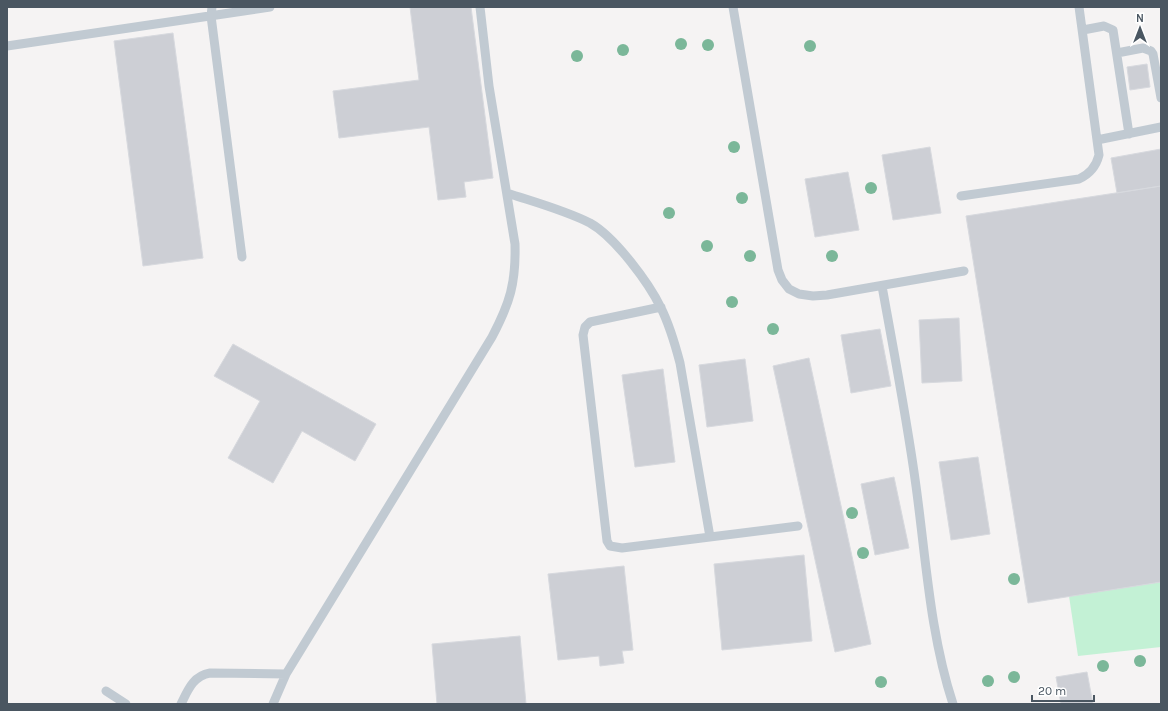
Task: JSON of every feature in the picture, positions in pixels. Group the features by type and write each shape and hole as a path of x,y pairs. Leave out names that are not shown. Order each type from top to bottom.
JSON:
{"lane":[{"path":"7,46 211,11 270,7"},
{"path":"273,704 286,674 492,337 505,312 513,290 516,268 515,244 489,86 480,7"},
{"path":"733,7 777,262 782,280 789,289 799,294 813,296 882,286 964,271"},
{"path":"961,196 1079,179 1090,173 1097,163 1099,155 1079,7"},
{"path":"211,11 242,257"},
{"path":"1083,30 1104,26 1109,27 1114,35 1129,134"},
{"path":"1117,53 1143,48 1151,50 1161,98"},
{"path":"1097,140 1161,127"},
{"path":"507,193 579,219 590,224 608,236 643,279 661,307 673,336 680,363 710,537"},
{"path":"882,286 909,439 932,612 942,669 953,704"},
{"path":"661,307 590,322 585,327 583,336 607,541 610,546 622,548 798,526"},
{"path":"181,704 194,680 200,674 286,674"},
{"path":"106,691 126,704"}],"green space":[{"path":"1161,582 1161,647 1078,656 1069,596"}],"building":[{"path":"410,7 471,7 493,178 464,182 466,197 438,200 429,127 339,138 333,91 419,80"},
{"path":"173,33 203,258 143,266 114,41"},
{"path":"1147,64 1150,87 1130,90 1127,67"},
{"path":"930,147 941,213 893,220 882,155"},
{"path":"1161,149 1161,186 1117,193 1111,158"},
{"path":"848,172 859,230 815,237 805,179"},
{"path":"1161,186 1161,582 1028,603 966,216"},
{"path":"959,318 962,381 922,383 919,320"},
{"path":"880,329 891,386 851,393 841,335"},
{"path":"233,344 376,424 355,461 302,431 273,483 228,458 260,401 214,376"},
{"path":"809,358 871,644 835,652 773,366"},
{"path":"745,359 753,421 707,427 699,365"},
{"path":"663,369 675,462 635,467 622,375"},
{"path":"978,457 990,534 951,540 939,462"},
{"path":"894,477 909,548 875,555 861,484"},
{"path":"804,555 812,641 722,650 714,564"},
{"path":"624,566 633,650 622,651 624,663 600,666 599,656 558,660 548,574"},
{"path":"520,636 526,704 437,704 432,644"},
{"path":"1087,672 1093,704 1061,704 1056,677"}]}
